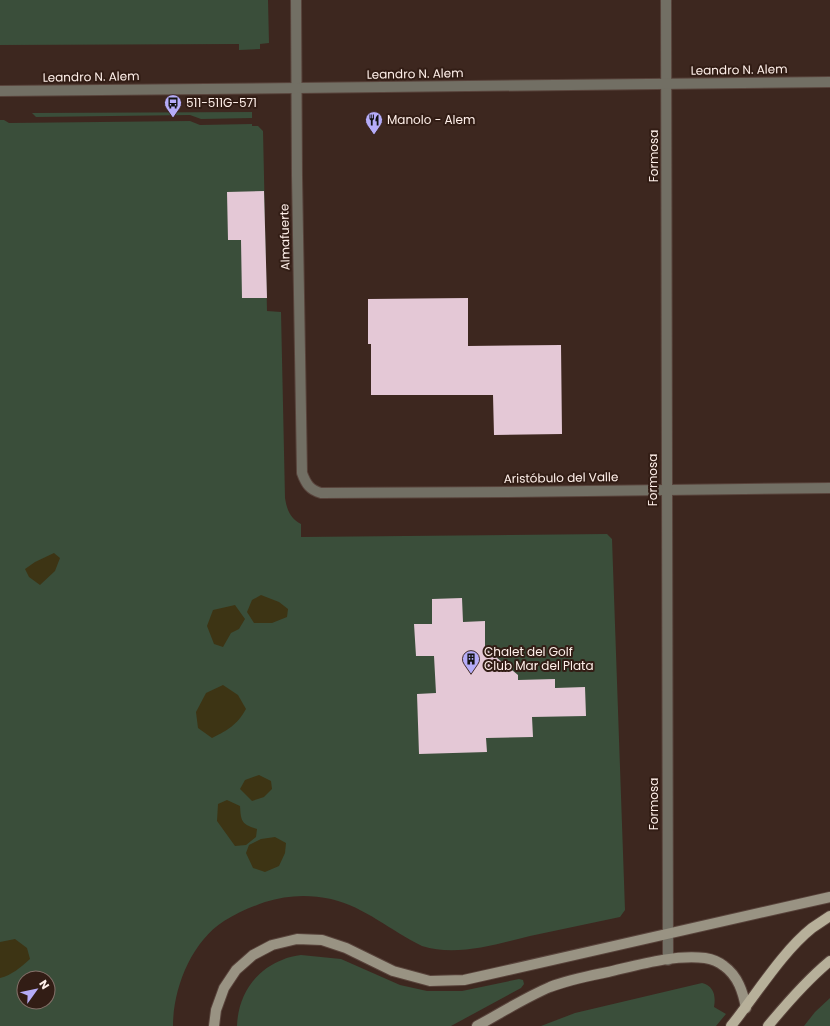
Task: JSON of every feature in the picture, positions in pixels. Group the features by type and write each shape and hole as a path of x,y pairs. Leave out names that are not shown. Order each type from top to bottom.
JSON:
{"main road":[{"path":"214,1026 216,1010 224,988 236,970 252,955 272,944 297,939 322,940 346,948 393,971 430,981 464,980 830,897"},
{"path":"731,1026 798,941 812,928 830,916"},
{"path":"477,1026 528,997 566,981 626,967 693,957 706,958 724,965 736,979 746,1008"},
{"path":"768,1026 790,999 830,961"}],"street":[{"name":"Almafuerte","path":"296,0 302,473"},
{"name":"Formosa","path":"666,0 668,960"},
{"name":"Leandro N. Alem","path":"0,91 830,82"},
{"name":"Aristóbulo del Valle","path":"302,473 306,484 313,491 321,493 830,488"}],"green space":[{"path":"0,0 268,0 269,43 260,44 260,49 239,50 239,44 0,45"},
{"path":"252,112 252,118 201,119 190,115 36,117 32,113"},
{"path":"0,120 4,120 9,123 190,121 200,125 252,124 252,126 258,126 263,131 267,311 281,312 285,498 290,513 294,519 301,524 301,537 607,534 612,539 625,910 620,917 490,946 463,950 449,950 422,946 367,913 331,899 314,896 281,898 260,904 234,915 212,930 202,941 193,954 180,982 176,997 173,1026 0,1026"},
{"path":"301,955 341,959 400,985 427,991 462,991 519,979 523,980 524,984 521,988 451,1026 237,1026 238,1015 244,995 256,978 272,965 287,958"},
{"path":"702,983 706,984 712,989 715,999 714,1007 726,1014 716,1026 541,1026 575,1013"},
{"path":"830,998 830,1026 804,1026 815,1012"}],"sand":[{"path":"54,553 60,558 55,571 40,585 29,577 25,569 35,562"},
{"path":"261,595 279,602 288,609 287,617 272,623 254,623 247,612 252,600"},
{"path":"235,605 245,619 239,629 231,633 223,647 214,644 207,626 213,610"},
{"path":"223,685 238,695 246,709 232,726 212,738 198,728 196,712 206,693"},
{"path":"259,775 271,781 272,789 264,797 252,801 240,789 245,780"},
{"path":"227,800 240,806 243,821 257,829 256,837 246,845 235,846 217,821 218,804"},
{"path":"275,837 286,843 285,853 279,866 265,872 253,868 246,853 249,845 261,839"},
{"path":"15,939 27,948 30,959 20,968 0,978 0,942"}],"building":[{"path":"264,191 267,298 242,298 241,240 228,240 227,192"},
{"path":"468,298 468,346 561,345 562,434 494,435 493,395 371,395 371,344 368,344 368,299"},
{"name":"Chalet del Golf Club Mar del Plata","path":"462,598 463,622 485,621 485,648 518,675 518,680 555,679 555,688 585,687 586,716 532,717 533,737 486,738 487,752 419,754 417,694 436,693 434,656 416,656 414,624 432,624 432,599"}],"place":[{"name":"511-511G-571","path":"173,118"},
{"name":"Manolo - Alem","path":"374,135"},
{"name":"Chalet del Golf Club Mar del Plata","path":"471,674"}]}
